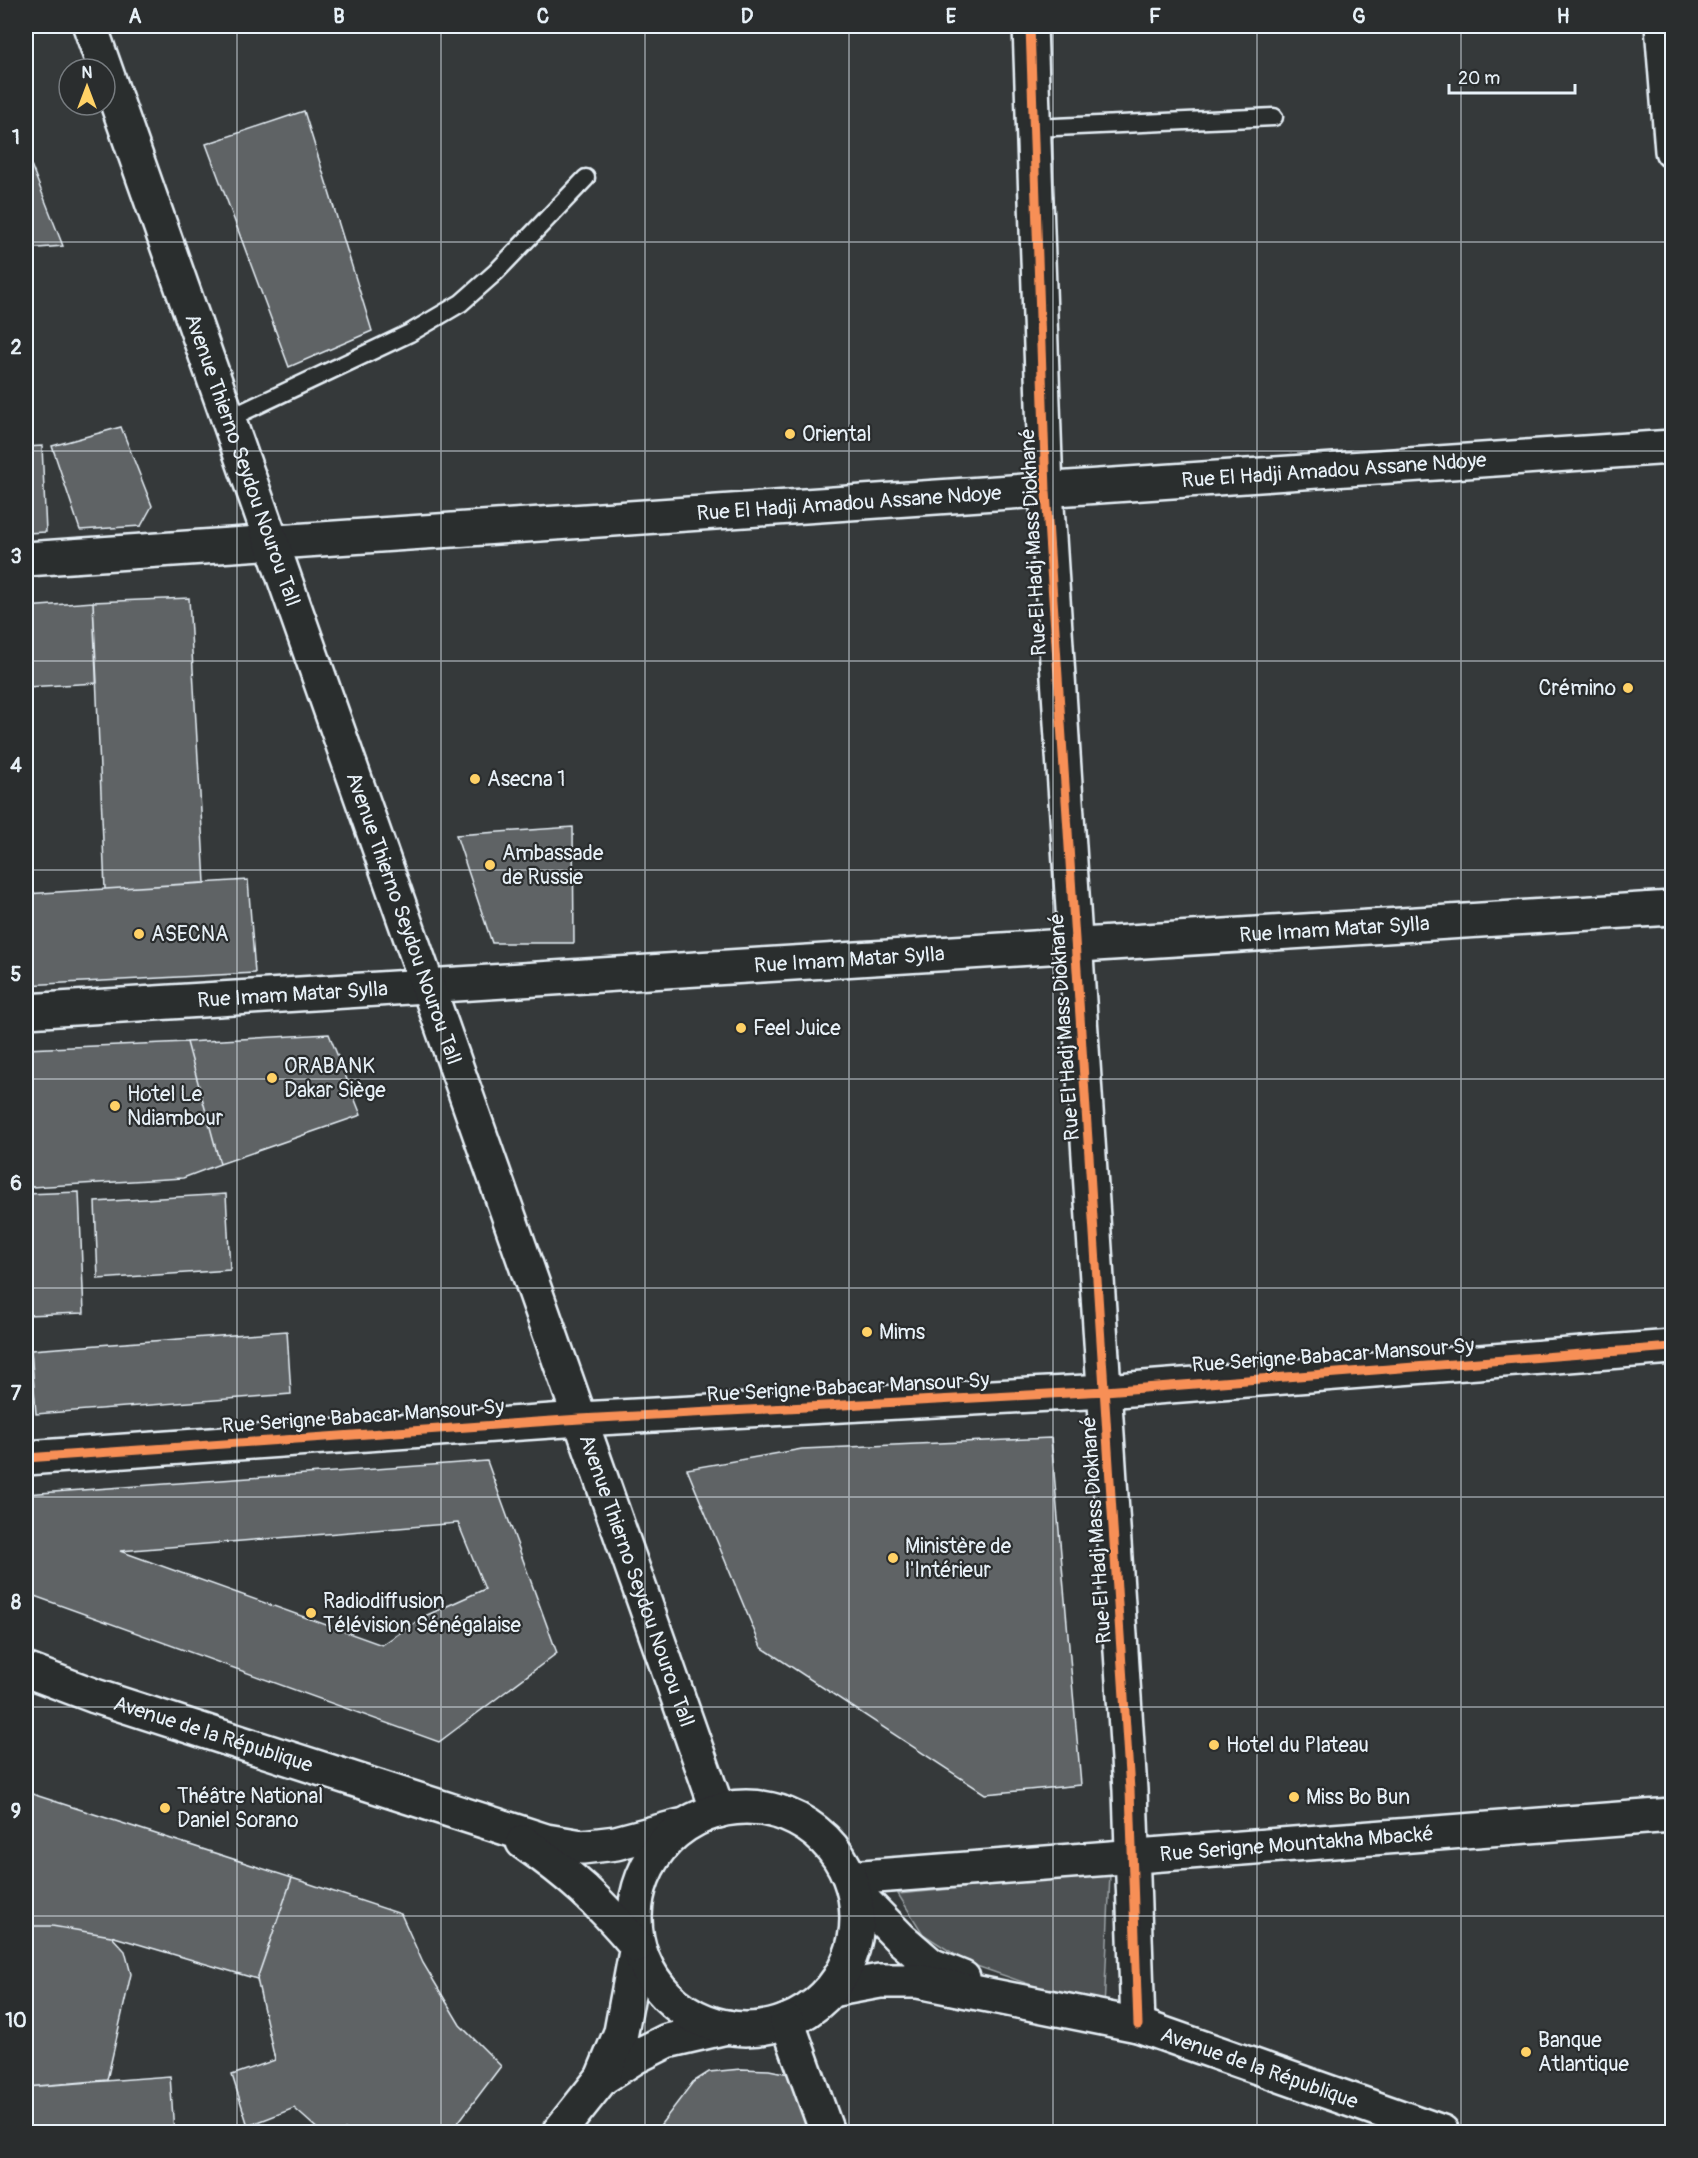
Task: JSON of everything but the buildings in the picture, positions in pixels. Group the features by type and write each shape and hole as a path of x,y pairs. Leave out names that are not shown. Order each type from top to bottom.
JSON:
{"street":[{"name":"Avenue Thierno Seydou Nourou Tall","path":"90,26 718,1810"},
{"name":"Rue El Hadj Mass Diokhané","path":"1030,26 1046,491 1134,1857 1138,2025"},
{"path":"1662,26 1672,151"},
{"name":"Rue El Hadji Amadou Assane Ndoye","path":"26,559 1672,447"},
{"name":"Rue Imam Matar Sylla","path":"26,1011 1672,908"},
{"name":"Rue Serigne Babacar Mansour Sy","path":"26,1458 580,1419 1105,1391 1672,1347"},
{"name":"Avenue de la République","path":"26,1670 95,1696 546,1841 582,1847 616,1843 685,1824"},
{"path":"559,2133 602,2078 621,2032 638,1946 634,1906 638,1887 656,1852 685,1824 718,1810 738,1807 758,1808 797,1820 829,1844 852,1885 857,1912 856,1933 843,1972 831,1990 804,2013 788,2021 747,2030 706,2022 670,2000 656,1984 638,1946"},
{"name":"Rue Serigne Mountakha Mbacké","path":"852,1885 1134,1857 1672,1815"},
{"name":"Avenue de la République","path":"504,1829 568,1873 595,1898 638,1946"},
{"name":"Avenue de la République","path":"852,1885 901,1939 931,1965 1005,1997"},
{"name":"Avenue de la République","path":"831,1990 880,1981 918,1981 1138,2025 1442,2133"},
{"path":"788,2021 827,2133"},
{"path":"602,2078 635,2057 667,2041 727,2027"}],"lane":[{"path":"1033,128 1274,117"},
{"path":"228,419 410,333 461,303 496,272 586,178"}],"shaded area":[{"path":"1110,1874 1104,2010 968,1963 923,1934 898,1894"}],"cycle path":[{"path":"1030,26 1046,491 1130,1790 1138,2025"},
{"path":"26,1458 580,1419 1105,1391 1672,1347"}],"place":[{"name":"Oriental","path":"790,434"},
{"name":"Crémino","path":"1628,688"},
{"name":"Asecna 1","path":"475,779"},
{"name":"Ambassade de Russie","path":"490,865"},
{"name":"ASECNA","path":"139,934"},
{"name":"Feel Juice","path":"741,1028"},
{"name":"ORABANK Dakar Siège","path":"272,1078"},
{"name":"Hotel Le Ndiambour","path":"115,1106"},
{"name":"Mims","path":"867,1332"},
{"name":"Ministère de l'Intérieur","path":"893,1558"},
{"name":"Radiodiffusion Télévision Sénégalaise","path":"311,1613"},
{"name":"Hotel du Plateau","path":"1214,1745"},
{"name":"Miss Bo Bun","path":"1294,1797"},
{"name":"Théâtre National Daniel Sorano","path":"165,1808"},
{"name":"Banque Atlantique","path":"1526,2052"}]}
